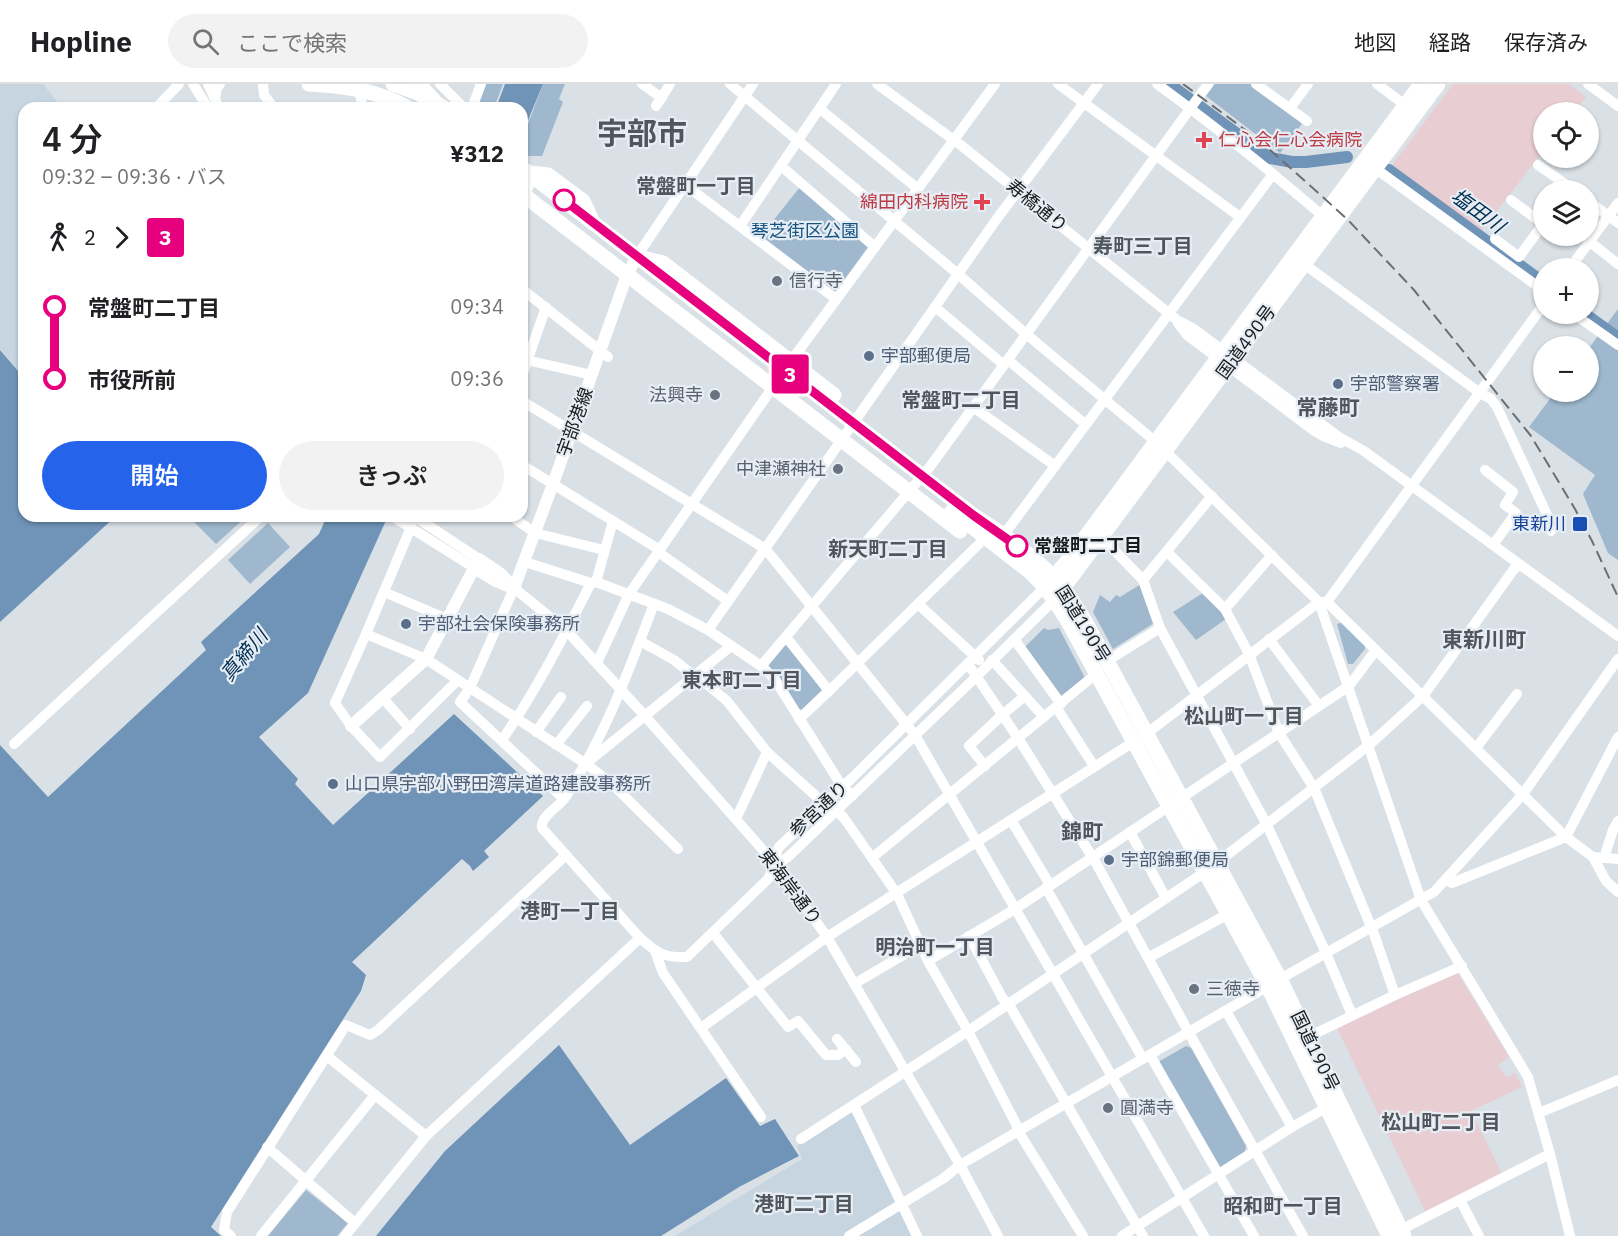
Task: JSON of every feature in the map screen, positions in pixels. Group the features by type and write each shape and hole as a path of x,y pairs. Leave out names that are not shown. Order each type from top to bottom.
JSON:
{"highway":[{"path":"309,84 388,92 398,89 399,85"},
{"name":"国道490号","path":"1226,359 1304,264 1370,165 1405,105 1421,84"},
{"name":"国道490号","path":"1054,588 1226,359 1323,216 1370,165 1438,84"},
{"path":"399,85 434,102"},
{"path":"399,85 414,102"},
{"path":"364,90 396,102"},
{"name":"国道190号","path":"528,186 592,222 632,265"},
{"name":"国道190号","path":"528,186 782,374 919,480 973,515 1029,571 1054,588 1078,611 1107,661 1140,738 1274,983 1397,1234"},
{"path":"632,265 782,374 994,536"},
{"name":"国道490号","path":"1054,588 1100,539 1161,446"},
{"name":"国道190号","path":"1054,588 1066,618 1096,674 1140,738"},
{"name":"国道190号","path":"1210,868 1228,914 1308,1037 1333,1104"}],"main road":[{"name":"宇部港線","path":"514,588 592,375 604,353 632,265"},
{"path":"351,726 426,659 476,563 496,581 514,588"}],"street":[{"path":"162,102 179,84"},
{"path":"194,84 210,102"},
{"path":"205,84 203,93 210,102"},
{"path":"212,102 216,88 220,84"},
{"path":"263,84 264,95 269,102"},
{"path":"422,84 438,102"},
{"path":"440,84 458,102"},
{"path":"474,102 482,84"},
{"path":"642,84 658,102 670,84"},
{"path":"730,84 1161,446 1272,555 1423,696 1566,837 1599,857 1618,859"},
{"path":"632,265 753,84"},
{"path":"740,226 836,84"},
{"name":"寿橋通り","path":"877,84 953,139 1088,248 1172,317 1187,335 1364,451 1618,636"},
{"path":"1058,84 1240,217"},
{"path":"708,630 996,220 1098,84"},
{"path":"1157,84 1193,104 1323,216"},
{"path":"761,666 919,480 1208,84"},
{"path":"1258,84 1307,121"},
{"path":"1290,108 1308,84"},
{"path":"1377,84 1405,105"},
{"path":"1588,84 1617,104"},
{"path":"597,663 629,594 782,374 991,86"},
{"path":"362,102 360,95 364,90"},
{"path":"820,109 918,189"},
{"path":"1370,165 1533,283"},
{"path":"781,166 875,248"},
{"path":"1542,168 1557,180"},
{"path":"799,719 918,604 994,536 1172,317 1240,217 1274,174"},
{"path":"684,184 836,299"},
{"path":"1495,239 1520,257 1544,224 1511,201"},
{"path":"1599,233 1613,219 1618,203"},
{"path":"1599,209 1613,219"},
{"path":"1578,258 1587,246"},
{"path":"1595,246 1618,264"},
{"path":"1304,264 1491,399 1497,407 1548,517 1551,531"},
{"path":"528,294 604,353"},
{"path":"528,352 546,307"},
{"path":"935,307 1085,424"},
{"path":"701,1028 827,937 1140,738 1269,639 1323,602 1533,319"},
{"path":"1588,324 1618,345"},
{"path":"528,360 592,375"},
{"path":"528,405 765,549 812,606 915,735 1204,1236"},
{"path":"973,407 1054,465"},
{"path":"528,469 659,551 728,601"},
{"path":"1485,470 1513,492 1505,505 1516,513 1493,544"},
{"path":"1143,580 1212,496"},
{"path":"502,740 567,631 593,582 613,521"},
{"path":"14,744 254,522"},
{"path":"412,522 335,703 351,726 380,757 457,681"},
{"path":"416,522 476,563"},
{"path":"519,522 535,533 604,550"},
{"path":"1100,539 1143,580 1160,628 1267,825 1352,1015"},
{"path":"1167,552 1225,609 1249,654 1279,733 1314,788 1371,927 1395,994"},
{"path":"1225,609 1272,555"},
{"path":"525,562 593,582 668,609 708,630 761,666 774,678 843,787 852,796"},
{"path":"801,1139 968,1031 1210,868 1369,745 1423,696 1514,569 1520,565"},
{"path":"514,588 470,688 460,702 564,799"},
{"name":"東海岸通り","path":"514,588 567,631 645,716 775,865 827,937 960,1165 998,1236"},
{"name":"参宮通り","path":"775,865 788,858 977,676 1014,639 1054,588"},
{"name":"参宮通り","path":"775,865 778,847 843,787 972,660 1054,588"},
{"path":"384,592 447,619"},
{"path":"1323,602 1421,900 1528,1077 1570,1236"},
{"path":"654,604 621,690 586,764 564,799 543,820 542,828 640,938 655,951 672,957 687,957 768,879 775,865"},
{"path":"918,604 972,660 977,676 1093,857 1303,1236"},
{"path":"1107,661 1160,628"},
{"path":"366,634 426,659 586,764 612,784 678,849"},
{"path":"786,638 829,691"},
{"path":"1014,639 1094,766"},
{"path":"1269,639 1319,706"},
{"path":"640,641 674,660 728,701 767,752 844,818 897,894 928,961 968,1031 1018,1131 1083,1236"},
{"path":"586,764 731,646"},
{"path":"928,961 1016,909 1349,686 1376,651"},
{"path":"851,1235 944,1178 960,1165 1434,892 1523,794 1618,659"},
{"path":"972,660 989,663 1044,717"},
{"path":"873,858 1096,674"},
{"path":"1476,748 1517,694"},
{"path":"984,766 969,746 1002,714 1025,696"},
{"path":"382,697 410,729"},
{"path":"536,732 561,697"},
{"path":"556,745 587,706"},
{"path":"1446,880 1452,884 1566,837 1618,737"},
{"path":"736,819 767,752"},
{"path":"1011,820 1084,954 1254,1236"},
{"path":"1618,821 1599,857 1606,881 1618,892"},
{"path":"1130,832 1166,898"},
{"path":"231,1236 224,1230 226,1212 346,1025 370,1035 378,1030 566,855"},
{"path":"1148,958 1228,914"},
{"path":"712,933 788,1028 798,1021 826,1055 838,1055 846,1049"},
{"path":"969,936 1003,999 1067,1103 1141,1231"},
{"path":"345,1236 426,1136 640,938"},
{"path":"854,984 922,945"},
{"path":"655,951 663,973 761,1116"},
{"path":"1308,1037 1395,994 1462,966"},
{"path":"1226,1011 1292,1127"},
{"path":"837,1039 856,1062"},
{"path":"327,1056 426,1136"},
{"path":"1539,1113 1618,1080"},
{"path":"261,1236 375,1095"},
{"path":"1122,1236 1141,1231 1182,1198 1218,1174 1333,1104"},
{"path":"854,1105 917,1236"},
{"path":"267,1147 355,1223"},
{"path":"1397,1234 1550,1154"},
{"path":"1460,1200 1479,1236"}],"shaded area":[{"path":"0,84 43,84 57,102 18,102 18,371 0,349"},
{"path":"1453,84 1569,84 1586,97 1582,102 1533,102 1533,164 1480,233 1390,168"},
{"path":"1457,972 1509,1057 1498,1065 1506,1077 1515,1073 1522,1087 1471,1111 1502,1174 1425,1211 1337,1028"},
{"path":"850,1113 856,1115 911,1236 675,1236 802,1159 797,1146"}],"green space":[{"path":"486,84 503,84 496,102 478,102"},
{"path":"543,84 565,84 559,99 563,102 542,156 528,156 528,124"},
{"path":"1215,84 1252,84 1304,121 1280,153 1206,96"},
{"name":"琴芝街区公園","path":"800,187 868,247 836,291 761,236"},
{"path":"1618,309 1618,560 1608,553 1583,494 1595,475 1529,427 1548,402 1599,402 1598,336"},
{"path":"194,522 240,522 216,544"},
{"path":"268,523 290,547 250,584 228,560"},
{"path":"1141,584 1154,623 1113,649 1093,612 1100,595 1110,602 1116,595 1120,597"},
{"path":"1203,593 1226,619 1196,640 1173,612"},
{"path":"1343,622 1365,645 1365,649 1353,664 1348,664 1337,624"},
{"path":"1044,628 1048,630 1059,628 1085,678 1061,696 1025,647"},
{"path":"786,644 824,688 802,710 799,709 776,672 770,669 769,665"},
{"path":"1186,1046 1191,1048 1246,1146 1245,1152 1221,1167 1218,1167 1158,1062"},
{"path":"306,1190 348,1223 337,1236 268,1236"}],"water":[{"path":"505,84 543,84 528,120 528,102 498,102"},
{"path":"0,350 18,371 18,522 109,522 0,622"},
{"name":"真締川","path":"324,522 385,522 308,693 259,737 298,779 295,784 333,825 454,714 543,796 484,851 489,857 473,871 462,859 352,962 366,975 361,991 211,1227 221,1236 0,1236 0,745 48,797 206,650 201,642 319,534"},
{"path":"559,1045 630,1145 726,1078 760,1126 775,1119 799,1156 739,1187 661,1236 376,1236 445,1151"}],"waterway":[{"name":"塩田川","path":"1169,84 1270,158 1306,162 1347,157"},
{"name":"塩田川","path":"1389,170 1533,275"},
{"name":"塩田川","path":"1599,324 1618,338"}],"railway":[{"path":"1183,84 1259,140 1348,220 1414,290 1531,436 1575,509 1618,597"}],"bus line":[{"name":"3","path":"564,200 973,515 1017,546"}],"place":[{"name":"仁心会仁心会病院","path":"1204,140"},
{"name":"綿田内科病院","path":"982,202"},
{"name":"信行寺","path":"777,281"},
{"name":"宇部郵便局","path":"869,356"},
{"name":"宇部警察署","path":"1338,384"},
{"name":"法興寺","path":"715,395"},
{"name":"中津瀬神社","path":"838,469"},
{"name":"東新川","path":"1580,524"},
{"name":"常盤町二丁目","path":"1017,546"},
{"name":"宇部社会保険事務所","path":"406,624"},
{"name":"山口県宇部小野田湾岸道路建設事務所","path":"333,784"},
{"name":"宇部錦郵便局","path":"1109,860"},
{"name":"三徳寺","path":"1194,989"},
{"name":"圓満寺","path":"1108,1108"}],"district":[{"name":"宇部市","path":"642,134"},
{"name":"常盤町一丁目","path":"696,186"},
{"name":"寿町三丁目","path":"1143,246"},
{"name":"常盤町二丁目","path":"961,400"},
{"name":"常藤町","path":"1328,408"},
{"name":"新天町二丁目","path":"888,549"},
{"name":"東新川町","path":"1484,640"},
{"name":"東本町二丁目","path":"742,680"},
{"name":"松山町一丁目","path":"1244,716"},
{"name":"錦町","path":"1082,832"},
{"name":"港町一丁目","path":"570,911"},
{"name":"明治町一丁目","path":"935,947"},
{"name":"松山町二丁目","path":"1441,1122"},
{"name":"港町二丁目","path":"804,1204"},
{"name":"昭和町一丁目","path":"1283,1206"}]}
